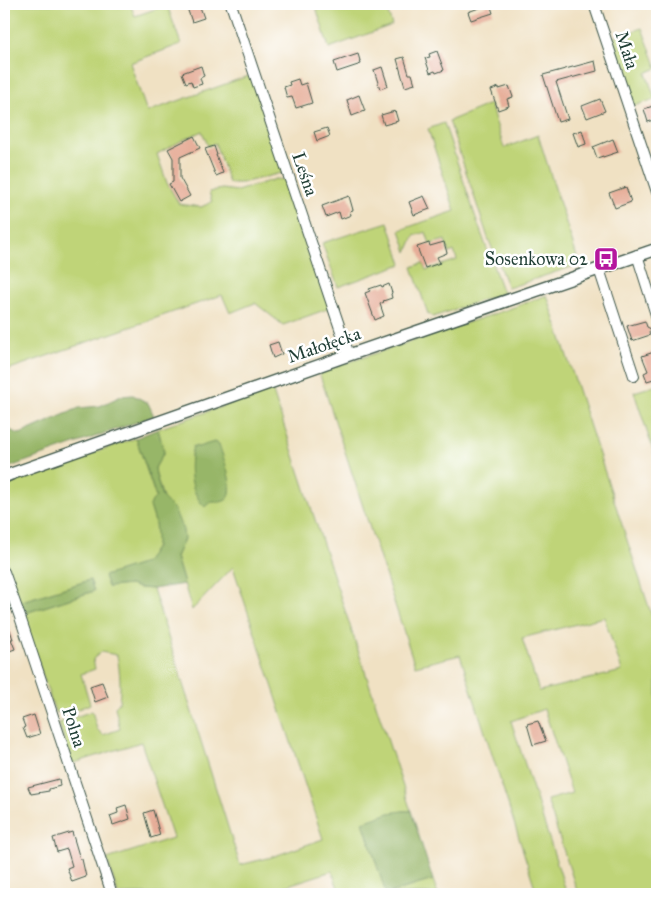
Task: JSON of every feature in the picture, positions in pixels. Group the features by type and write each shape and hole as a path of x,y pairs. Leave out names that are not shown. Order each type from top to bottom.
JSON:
{"street":[{"name":"Leśna","path":"230,4 349,355"},
{"name":"Mała","path":"594,4 657,192"},
{"name":"Małołęcka","path":"4,477 657,249"},
{"path":"638,255 657,318"},
{"path":"599,269 634,376"},
{"name":"Polna","path":"4,572 112,894"}],"green space":[{"path":"4,4 130,4 135,16 167,5 181,44 130,63 147,112 248,76 251,77 285,172 242,183 229,183 215,143 208,146 202,131 157,154 167,183 179,204 201,207 212,202 209,192 222,189 237,191 276,179 287,180 330,308 283,325 255,303 230,313 222,295 4,371"},
{"path":"315,4 385,4 392,25 329,48"},
{"path":"642,28 657,68 646,73 655,99 634,106 612,38"},
{"path":"490,104 504,148 538,135 577,257 577,265 508,288 488,238 449,121"},
{"path":"444,123 503,293 433,317 428,314 412,267 423,263 426,270 457,260 454,251 449,253 445,240 430,244 426,232 414,236 407,252 400,230 455,211 428,129"},
{"path":"388,222 402,264 338,287 322,243"},
{"path":"547,295 657,632 657,894 578,894 547,800 572,793 544,709 511,721 567,894 537,894 460,655 415,666 319,372","holes":["604,617 622,671 539,691 522,638"]},
{"path":"657,385 657,462 634,392"},
{"path":"272,389 411,811 402,811 386,894 340,894 332,871 282,887 284,894 118,894 107,859 173,838 141,742 71,764 59,723 92,711 97,729 103,735 120,729 115,707 119,703 120,691 117,655 101,652 93,659 95,669 81,674 90,704 73,711 55,712 22,614 94,591 90,580 19,602 4,553 4,483 136,438 156,498 150,506 157,541 153,553 146,563 105,576 108,587 130,585 153,589 240,865 272,857 323,839 233,567 192,610 176,557 179,550 156,475 155,468 164,452 158,429","holes":["194,446 198,447 220,502 212,501 206,505 191,470 191,455"]},
{"path":"133,395 148,403 154,416 4,469 4,421 10,430 20,434 79,408 100,406 121,396"},
{"path":"158,429 164,452 155,468 156,475 162,497 174,509 183,530 184,539 176,557 184,584 153,589 130,585 108,587 104,576 145,563 156,547 155,522 150,506 156,497 136,438"},
{"path":"214,442 219,444 228,473 230,490 226,500 210,503 205,507 193,486 190,470 191,454 193,446 198,447"},
{"path":"90,580 94,591 22,614 19,602"},
{"path":"411,811 433,880 386,894 363,822 389,813"},
{"path":"433,880 438,894 386,894"}],"building":[{"path":"199,4 204,18 192,22 186,5"},
{"path":"490,4 493,13 471,20 468,12"},
{"path":"437,51 444,70 430,73 425,58 430,57 429,54"},
{"path":"358,54 361,64 337,72 334,62"},
{"path":"404,57 409,74 412,74 415,84 405,87 397,59"},
{"path":"595,61 597,71 556,82 568,119 558,122 543,75"},
{"path":"201,66 204,76 200,78 202,84 193,87 191,81 186,83 182,73"},
{"path":"382,67 388,86 380,89 374,70"},
{"path":"298,79 300,85 306,83 312,103 296,108 292,97 287,98 284,87 290,85 289,82"},
{"path":"509,86 513,97 507,99 509,106 498,110 491,90"},
{"path":"359,95 365,111 352,116 347,100"},
{"path":"600,99 605,111 587,118 582,106"},
{"path":"656,105 657,119 648,122 644,109"},
{"path":"395,111 398,121 384,125 381,115"},
{"path":"327,128 330,136 317,141 314,132"},
{"path":"582,130 586,144 578,147 573,133"},
{"path":"194,136 200,148 180,157 180,178 190,196 179,202 169,184 173,182 173,158 168,149"},
{"path":"613,139 618,152 597,158 593,147"},
{"path":"214,146 223,173 216,176 205,149"},
{"path":"626,187 631,202 615,208 609,193"},
{"path":"349,196 353,210 350,211 351,215 341,219 339,212 326,217 322,206"},
{"path":"424,196 430,209 414,215 409,202"},
{"path":"444,242 447,253 437,257 440,263 425,268 417,247 429,243 430,246"},
{"path":"389,284 392,298 380,304 384,316 375,320 365,293 370,291 369,289"},
{"path":"645,321 647,327 651,329 650,335 632,341 627,326"},
{"path":"278,342 282,354 273,358 269,345"},
{"path":"657,351 657,378 647,381 644,373 648,371 642,356"},
{"path":"4,616 15,649 4,653"},
{"path":"102,682 108,697 95,702 90,686"},
{"path":"34,715 40,734 27,738 22,719"},
{"path":"538,721 546,741 533,745 527,724"},
{"path":"59,779 60,786 49,789 49,791 31,794 28,787"},
{"path":"126,805 130,819 113,825 110,816 118,813 117,808"},
{"path":"153,810 160,835 151,838 144,813"},
{"path":"72,832 80,859 82,859 86,877 72,882 67,868 72,866 67,849 57,852 53,838"}],"place":[{"name":"Sosenkowa 02","path":"606,259"}]}
